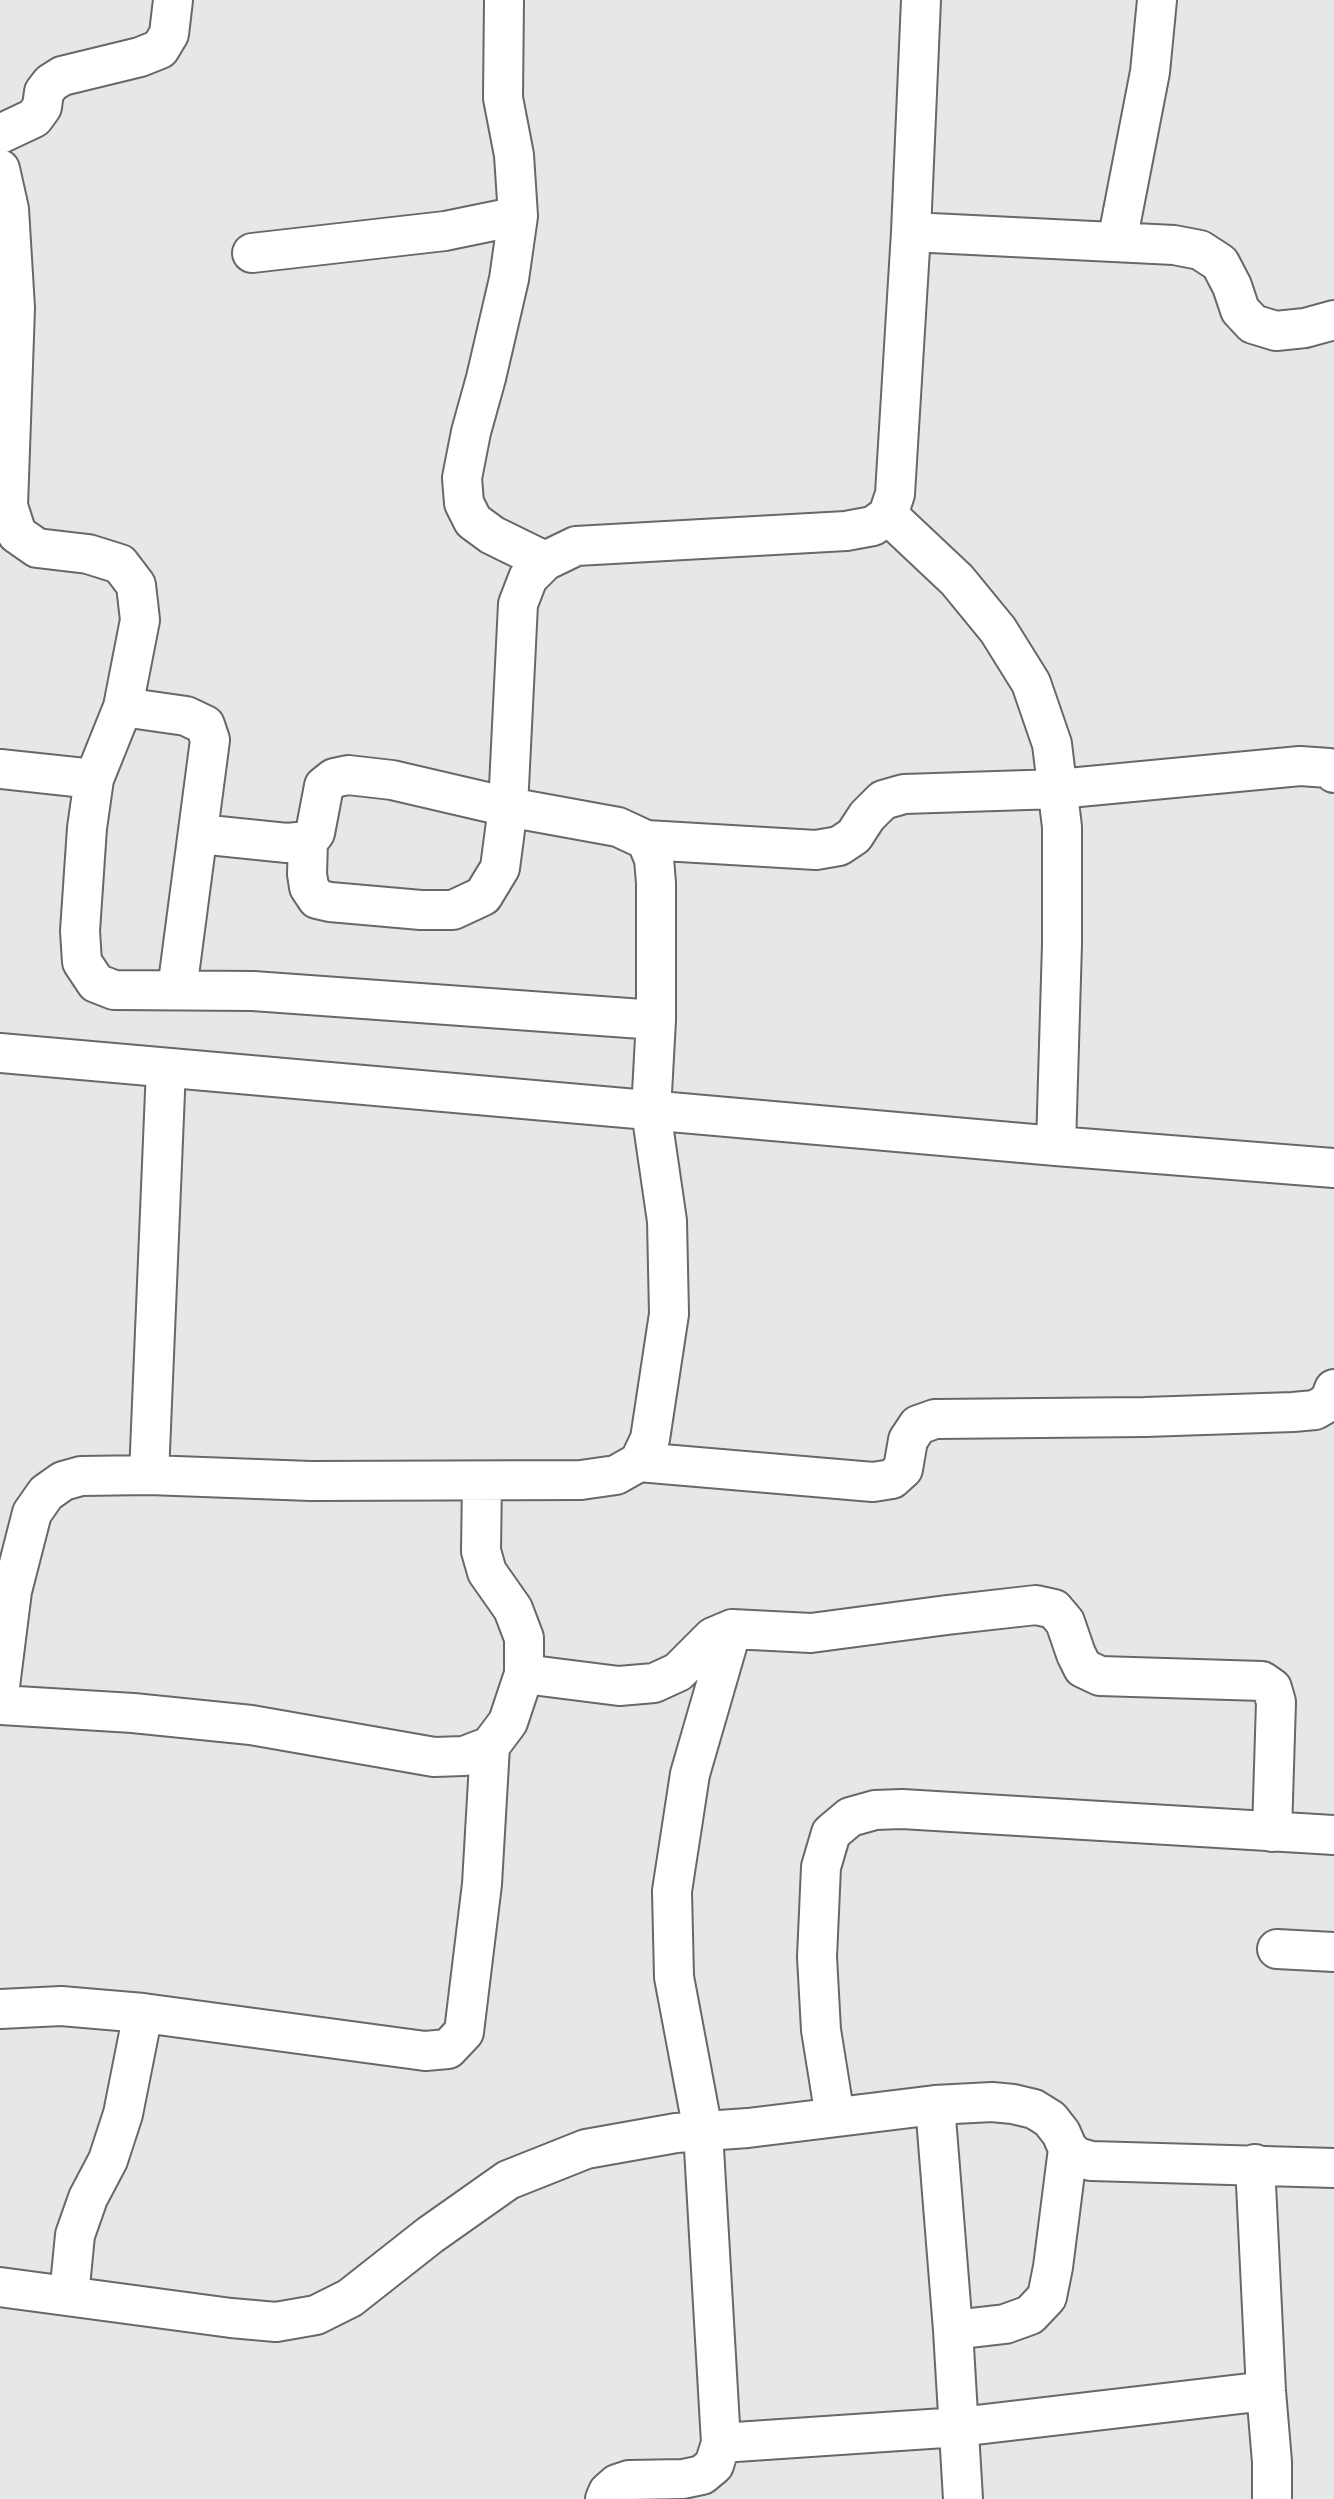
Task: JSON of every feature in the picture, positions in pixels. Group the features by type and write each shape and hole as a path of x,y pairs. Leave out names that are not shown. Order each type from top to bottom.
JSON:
{"street":[{"path":"0,134 34,118 42,107 44,92 62,76 140,57 160,49 169,34 173,0"},
{"path":"504,0 503,99 514,155 518,216 509,279 462,478 464,503 472,521 492,535 545,561"},
{"path":"308,841 309,887 317,899 408,909 453,910 484,896 500,868 508,807 518,604 528,578 545,561 576,546 846,531 873,526 888,515 895,494 911,232 921,0"},
{"path":"1117,242 1150,72 1157,0"},
{"path":"0,169 9,209 15,308 9,544 88,554 120,564 136,585 140,620 123,707 94,779 87,828 80,931 82,962 96,983 114,990 253,991 654,1040"},
{"path":"252,253 445,231 518,216"},
{"path":"911,232 1174,245 1200,250 1220,263 1240,310 1253,324 1276,331 1305,328 1334,320"},
{"path":"888,515 957,580 998,630 1031,683 1052,744 1062,827 1056,1146"},
{"path":"123,707 186,716 205,725 211,740 177,990"},
{"path":"199,834 287,844 308,841 316,833 324,786 334,778 348,775 391,780 508,807 618,828 646,840 816,850 839,846 854,835 867,816 883,800 904,794 1058,789 1300,766 1329,768 1334,773"},
{"path":"0,769 94,779"},
{"path":"639,1462 650,1438 669,1314 667,1221 651,1111 656,883 654,859 646,840"},
{"path":"0,1053 1334,1168"},
{"path":"149,1475 166,1068"},
{"path":"0,1686 6,1590 32,1513 46,1493 63,1482 81,1476 149,1475 311,1481 581,1480 616,1475 639,1462 873,1482 892,1479 904,1469 908,1440 918,1425 935,1419 1145,1417 1293,1412 1315,1410 1329,1402 1334,1389"},
{"path":"0,2009 61,2006 143,2013 425,2051 448,2049 464,2032 482,1884 491,1746 508,1722 524,1674 524,1638 513,1609 487,1572 481,1551 482,1481"},
{"path":"524,1674 619,1685 654,1683 678,1672 713,1637 732,1629 811,1633 1036,1605 1054,1609 1065,1622 1083,1668 1100,1676 1262,1681 1272,1688 1276,1702 1272,1832"},
{"path":"605,2499 617,2484 629,2480 683,2479 702,2474 714,2465 721,2443 704,2132 674,1977 672,1891 690,1774 732,1629"},
{"path":"0,1705 133,1713 251,1725 434,1757 464,1756 491,1746"},
{"path":"835,2117 821,2030 817,1957 821,1867 831,1833 850,1816 876,1810 902,1809 1334,1835"},
{"path":"1277,1950 1334,1952"},
{"path":"69,2296 75,2235 88,2198 108,2160 123,2115 143,2013"},
{"path":"0,2287 276,2322 316,2315 350,2298 430,2235 508,2180 586,2149 676,2133 748,2128 935,2105 992,2102 1034,2109 1050,2119 1061,2133 1068,2149 1077,2157 1091,2161 1334,2168"},
{"path":"935,2105 963,2499"},
{"path":"953,2330 1005,2324 1030,2315 1047,2297 1068,2149"},
{"path":"1255,2164 1272,2499"},
{"path":"721,2443 958,2427 1266,2391"}]}
